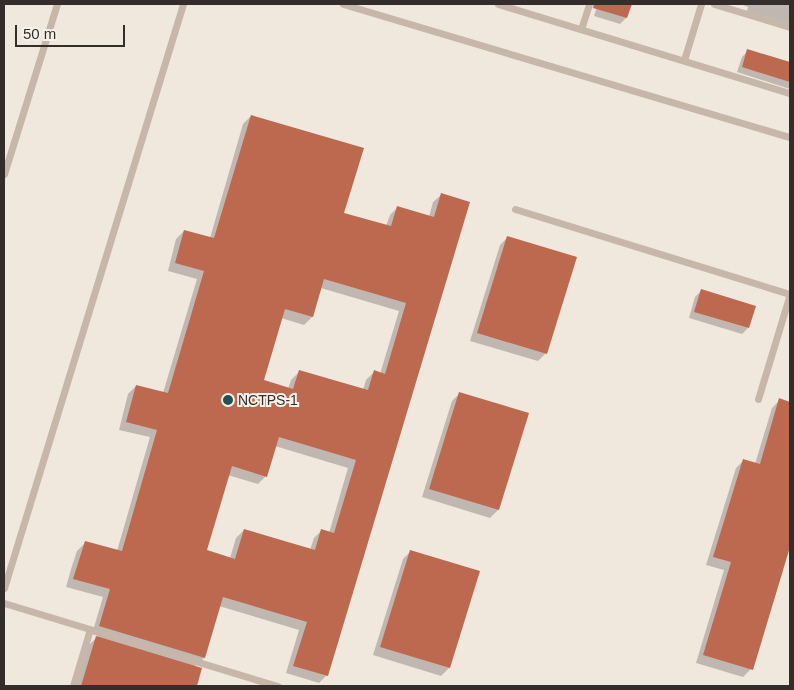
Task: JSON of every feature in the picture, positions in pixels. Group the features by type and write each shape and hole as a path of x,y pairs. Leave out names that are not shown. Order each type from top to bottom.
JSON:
{"lane":[{"path":"4,174 57,4"},
{"path":"4,588 183,4"},
{"path":"344,4 790,138"},
{"path":"502,4 790,93"},
{"path":"582,29 589,4"},
{"path":"684,60 701,4"},
{"path":"714,4 790,27"},
{"path":"515,209 790,294 758,399"},
{"path":"4,602 278,686"},
{"path":"73,686 90,629"}],"building":[{"path":"594,4 632,4 627,18 593,8"},
{"path":"747,49 790,62 790,82 742,67"},
{"path":"251,115 364,148 344,213 391,226 397,206 434,217 441,193 470,202 328,676 293,666 307,622 223,597 205,658 99,626 110,589 73,579 85,541 122,551 157,430 126,422 136,385 168,393 204,271 175,263 184,230 214,238","holes":["324,279 406,303 385,374 374,370 368,390 299,370 293,389 264,380 285,309 313,317","279,437 356,460 334,533 321,529 315,550 244,529 235,559 207,550 232,466 267,477"]},
{"path":"507,236 577,257 547,354 477,333"},
{"path":"701,289 756,306 749,328 694,312"},
{"path":"459,392 529,413 499,510 429,489"},
{"path":"779,398 790,402 790,547 753,670 703,655 731,562 713,557 743,459 760,464"},
{"path":"410,550 480,571 450,668 380,647"},
{"path":"96,636 202,668 197,686 81,686"}],"place":[{"name":"NCTPS-1","path":"228,400"}]}
